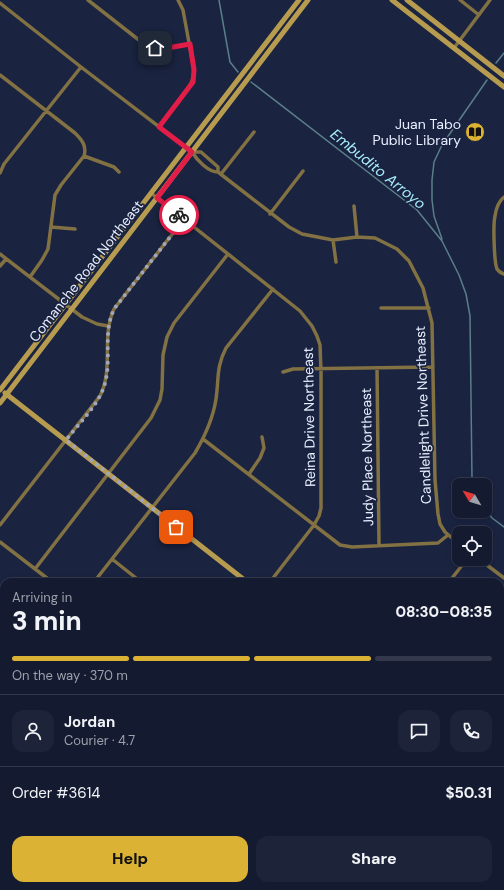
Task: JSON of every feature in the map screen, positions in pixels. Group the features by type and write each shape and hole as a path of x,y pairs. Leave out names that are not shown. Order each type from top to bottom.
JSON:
{"street":[{"path":"88,0 144,44 162,49 190,44"},
{"path":"159,127 193,82 194,70 190,44 183,10 178,0"},
{"name":"Comanche Road Northeast","path":"0,389 299,0"},
{"name":"Comanche Road Northeast","path":"0,403 308,0"},
{"path":"392,0 504,87"},
{"path":"407,0 504,76"},
{"path":"460,0 479,15"},
{"path":"454,48 490,0"},
{"name":"Candlelight Drive Northeast","path":"0,3 192,152 196,158 213,172 220,173 270,214 289,227 302,234 332,240 357,237 375,238 393,246 409,260 424,288 432,323 435,480 438,514 440,524 452,538"},
{"path":"0,173 4,164 81,67"},
{"path":"0,75 2,80 46,111 79,137 85,150 84,156 55,195 48,249 30,277"},
{"path":"220,173 254,132"},
{"name":"Candlelight Drive Northeast","path":"192,152 201,152 218,167 220,173"},
{"path":"84,156 114,166 119,172"},
{"path":"270,214 303,171"},
{"name":"Reina Drive Northeast","path":"151,193 300,311 312,326 320,345 322,508 314,526 273,578"},
{"path":"504,197 499,202 494,216 497,267 500,272 504,274"},
{"path":"354,206 357,237"},
{"path":"0,525 96,403 104,389 108,371 108,326 112,313 184,219"},
{"path":"51,227 75,229"},
{"path":"332,240 336,262"},
{"path":"0,254 71,309 90,321 108,326"},
{"path":"35,569 152,418 160,400 164,347 171,328 228,254"},
{"path":"0,266 6,259"},
{"path":"97,578 191,458 203,439 216,398 218,368 221,357 226,348 273,289"},
{"path":"381,308 428,308"},
{"path":"283,372 293,369 432,367"},
{"name":"Judy Place Northeast","path":"377,368 379,545"},
{"path":"0,389 242,578"},
{"path":"249,474 260,458 264,448 262,437"},
{"path":"203,439 335,542 344,546 352,547 438,543 448,535"},
{"path":"0,542 47,578"},
{"path":"112,559 136,578"},
{"path":"452,578 462,566"},
{"path":"488,566 504,578"}],"waterway":[{"name":"Embudito Arroyo","path":"219,0 230,62 238,72"},
{"path":"496,63 504,53"},
{"path":"442,239 434,216 432,200 434,162 442,145 487,80"},
{"name":"Embudito Arroyo","path":"251,82 417,210 442,241 459,275 466,294 470,316 472,478"},
{"name":"Embudito Arroyo","path":"492,518 504,527"}],"way so far":[{"path":"176,527 66,440 96,403 104,389 108,371 108,326 114,309 184,219 179,215"}],"place":[{"name":"Juan Tabo Public Library","path":"475,132"}],"route":[{"path":"155,48 162,49 190,44 194,70 193,82 190,87 159,127 192,152 157,198 179,215"}]}
